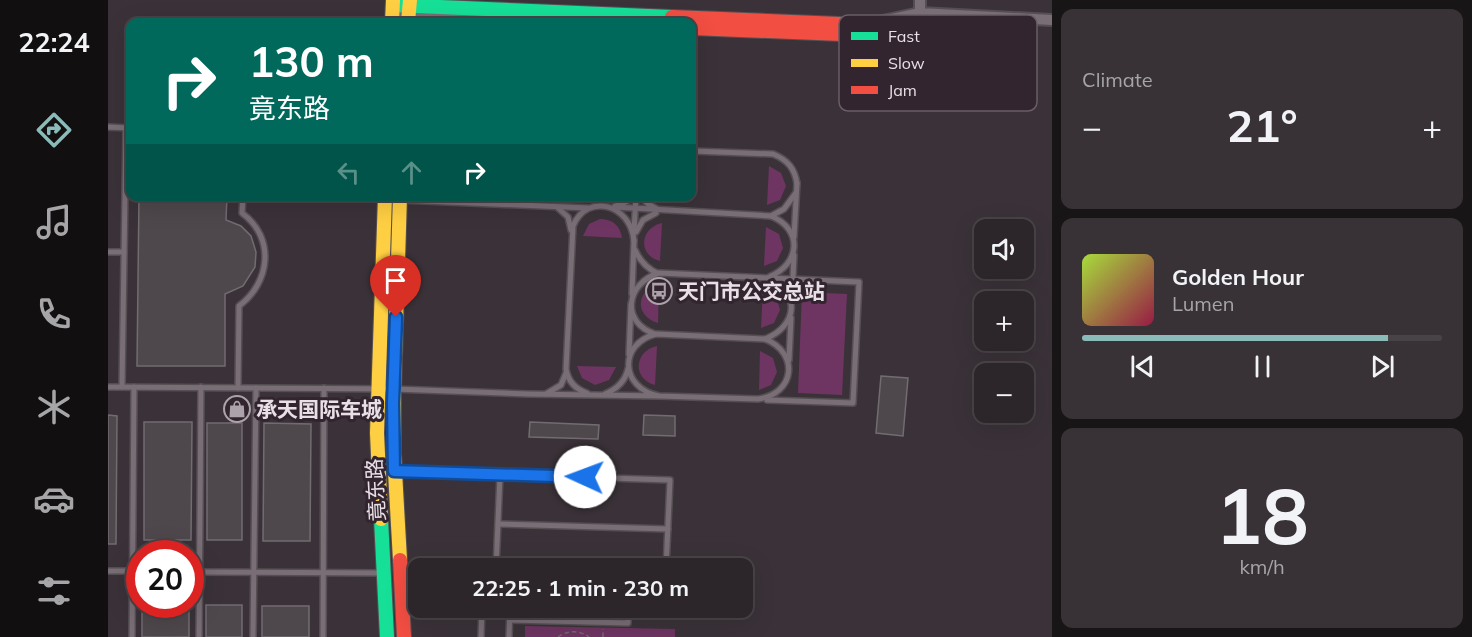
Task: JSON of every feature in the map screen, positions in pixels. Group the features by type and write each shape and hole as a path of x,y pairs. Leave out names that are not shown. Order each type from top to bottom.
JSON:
{"main road":[{"path":"392,11 636,18"},
{"path":"696,20 839,24"},
{"path":"696,28 839,34"},
{"name":"竟东路","path":"385,201 378,389 378,473 387,637"},
{"name":"竟东路","path":"400,201 394,471 404,637"}],"street":[{"path":"920,0 920,13"},
{"path":"409,11 507,18"},
{"path":"911,15 920,13 958,15"},
{"path":"1037,19 1052,20"}],"lane":[{"path":"108,127 126,128"},
{"path":"696,151 773,154 783,158 795,173 797,183 790,317 779,333 765,339"},
{"path":"771,216 791,202 797,183"},
{"path":"122,387 126,190"},
{"path":"238,388 239,306 255,291 263,277 266,261 259,231 242,213 243,201"},
{"path":"452,201 589,208 619,205 628,201"},
{"path":"636,201 629,371 633,381 640,388 649,394 659,396"},
{"path":"645,201 662,211"},
{"path":"557,207 567,217 572,231"},
{"path":"607,207 771,216 788,226 794,244 789,263 768,278"},
{"path":"607,207 620,212 627,219 632,228 638,258 645,266 659,273"},
{"path":"544,394 561,385 566,369 572,231 577,217 589,208"},
{"path":"634,241 637,228 643,220 662,211"},
{"path":"108,252 124,252"},
{"path":"108,387 394,389 853,403 859,282 659,273 640,282 634,290 631,302 636,320 642,328 656,334"},
{"path":"758,399 767,398 783,386 788,377 789,368 790,297 785,288 768,278"},
{"path":"566,369 568,378 574,386 583,392 603,395 613,391 621,384 626,375 632,351 638,343 656,334 765,339 782,349 789,368"},
{"path":"132,540 134,387"},
{"path":"200,540 201,387"},
{"path":"253,637 255,388"},
{"path":"323,637 324,388"},
{"path":"394,471 670,480 667,558"},
{"path":"496,558 500,474"},
{"path":"498,524 668,529"},
{"path":"108,571 126,571"},
{"path":"204,572 383,573"},
{"path":"400,573 408,573"},
{"path":"132,618 132,637"},
{"path":"199,618 199,637"},
{"path":"481,637 482,618"},
{"path":"509,637 510,621 628,623 628,618"}],"path":[{"path":"558,637 569,632 584,633 589,637"}],"shaded area":[{"path":"769,166 781,173 786,186 780,200 767,205"},
{"path":"600,219 615,224 622,238 583,236 589,224"},
{"path":"662,223 660,261 648,253 644,242 649,230"},
{"path":"766,227 779,234 783,248 777,261 764,266"},
{"path":"659,284 658,323 645,315 641,303 646,292"},
{"path":"763,289 776,296 780,310 774,323 761,328"},
{"path":"802,292 847,294 842,395 798,393"},
{"path":"657,346 655,385 642,377 639,365 644,353"},
{"path":"760,351 773,358 777,372 771,385 759,390"},
{"path":"577,366 616,367 609,380 595,385 582,378"},
{"path":"525,626 675,629 675,637 525,637"}],"building":[{"path":"139,201 227,201 226,220 241,226 251,236 256,252 255,267 243,286 225,294 225,366 137,366"},
{"path":"881,376 908,378 903,436 876,433"},
{"path":"108,415 117,416 116,544 108,544"},
{"path":"644,415 675,416 675,436 643,435"},
{"path":"144,422 192,422 191,540 144,540"},
{"path":"530,422 599,425 598,439 529,437"},
{"path":"207,423 242,423 242,540 207,540"},
{"path":"264,423 311,424 310,541 263,541"},
{"path":"206,605 242,605 242,637 206,637"},
{"path":"262,606 309,606 309,637 262,637"},
{"path":"142,618 189,618 189,637 142,637"}],"traffic: fast":[{"path":"393,5 672,17"},
{"path":"381,519 387,637"}],"traffic: slow":[{"path":"392,18 393,0"},
{"path":"408,18 410,0"},
{"path":"381,519 377,433 385,201"},
{"path":"400,201 394,454 400,560"}],"traffic: jam":[{"path":"672,17 696,18"},
{"path":"696,18 839,24"},
{"path":"696,28 839,34"},
{"path":"400,560 404,637"}],"place":[{"name":"天门市公交总站","path":"659,291"},
{"name":"承天国际车城","path":"237,409"}],"route":[{"path":"396,317 393,403 394,471 585,477"}]}
